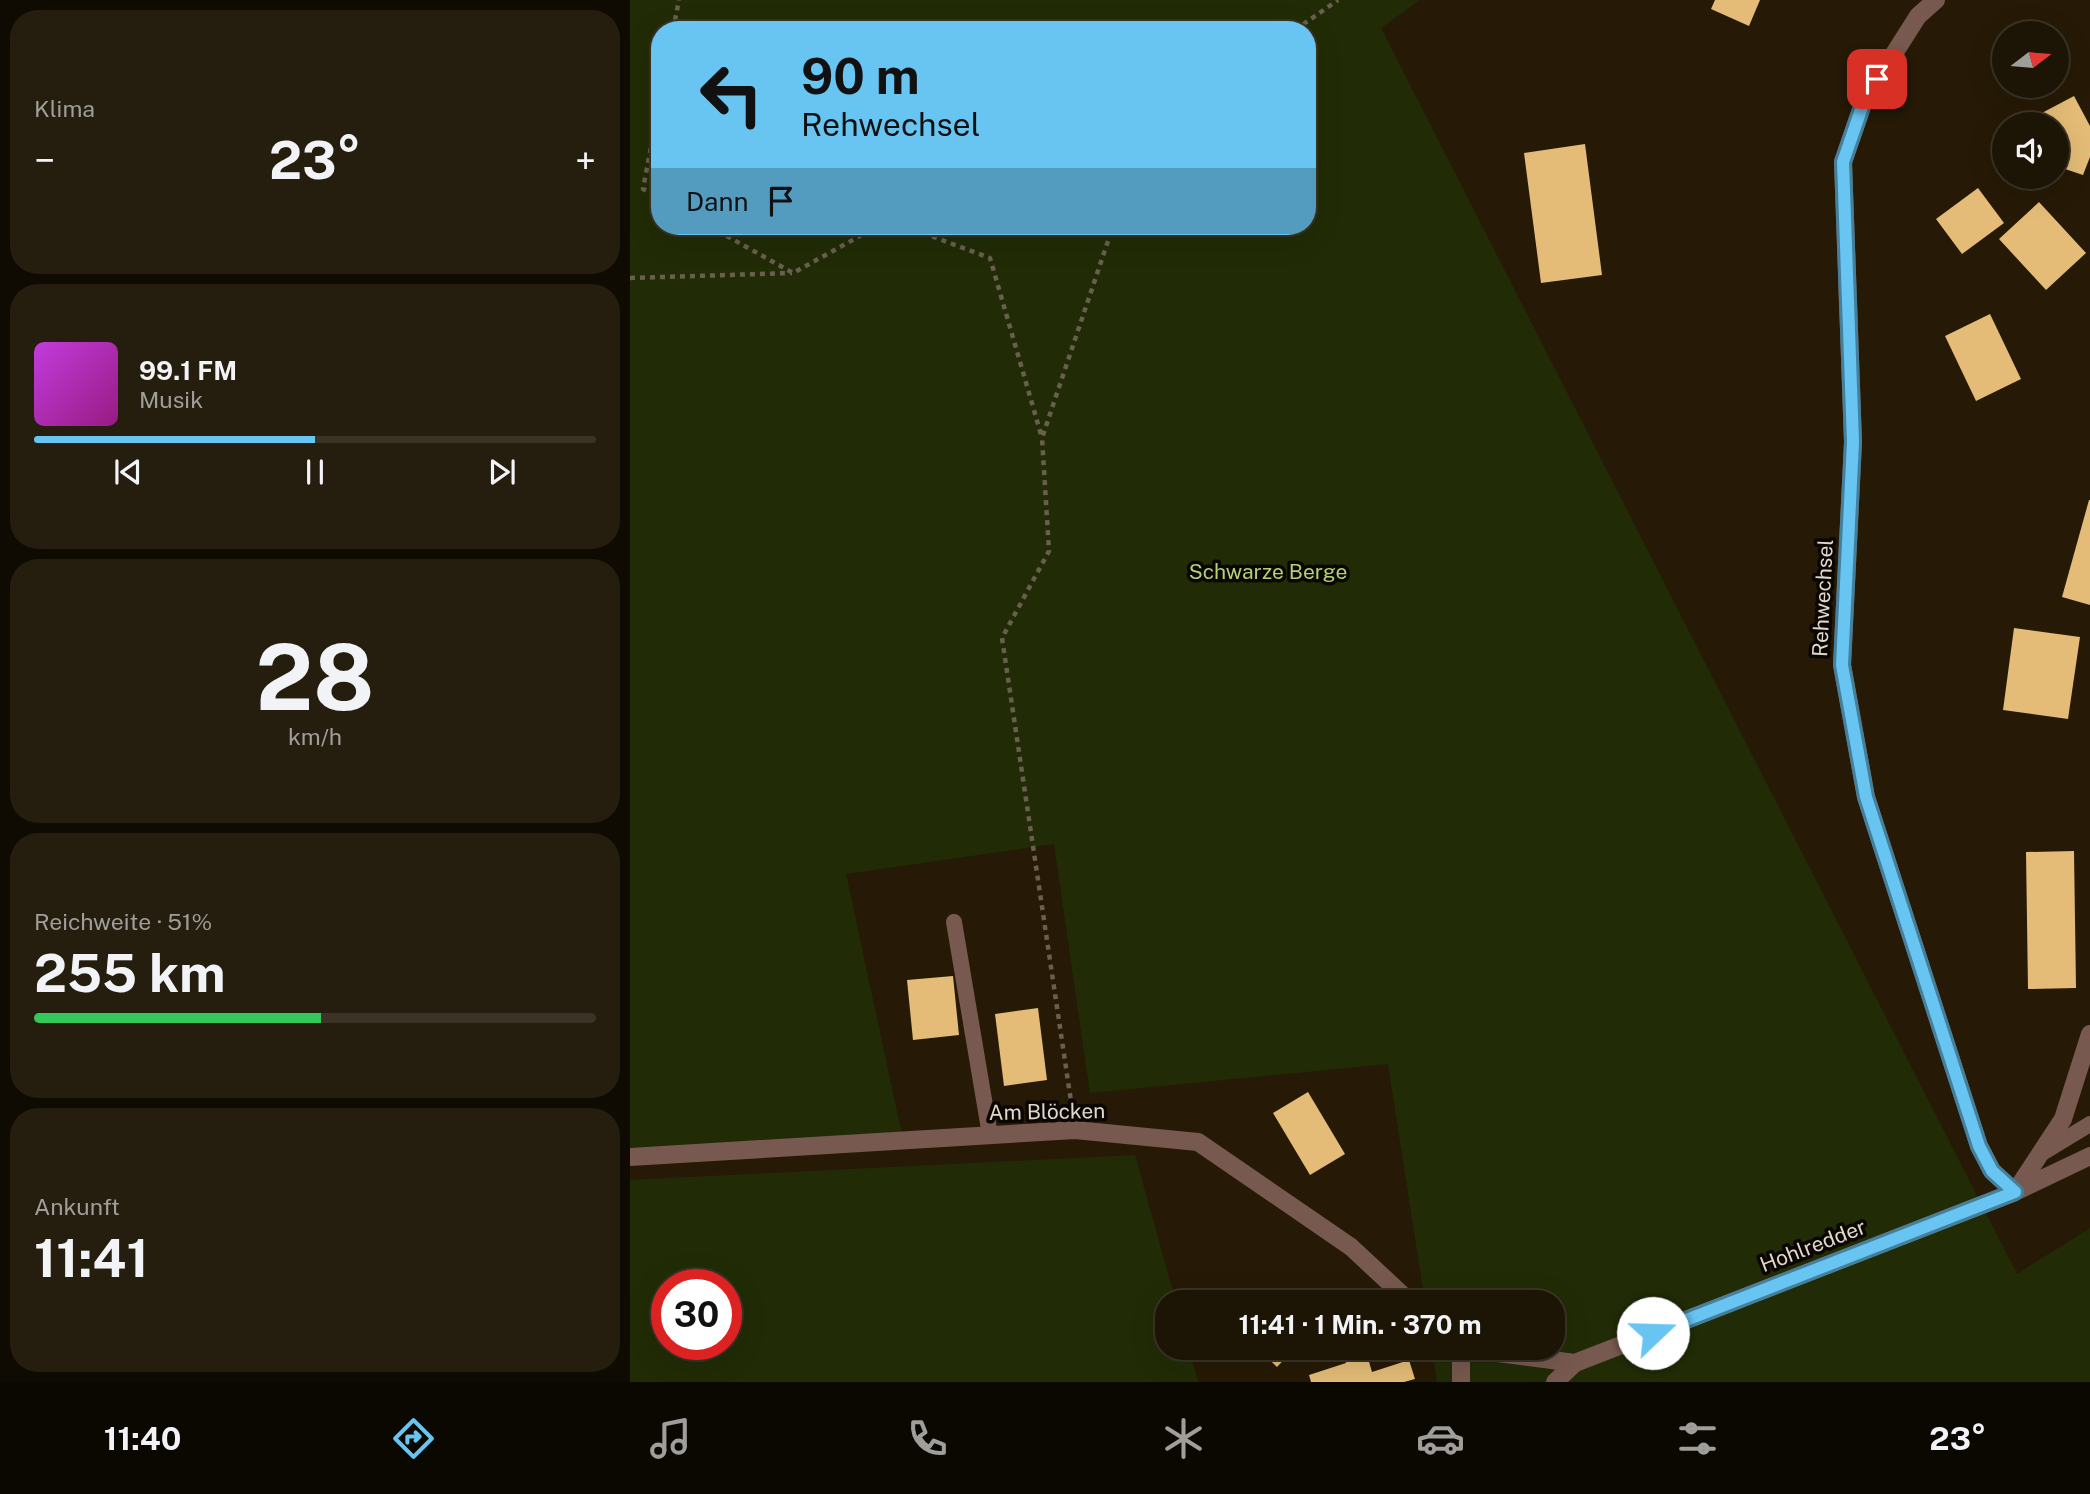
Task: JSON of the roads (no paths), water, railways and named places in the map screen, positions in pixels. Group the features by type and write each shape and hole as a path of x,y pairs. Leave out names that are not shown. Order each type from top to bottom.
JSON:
{"street":[{"name":"Rehwechsel","path":"1936,0 1918,16 1864,101 1843,162 1853,442 1842,665 1866,797 1979,1146 1992,1171 2015,1192"},
{"path":"2015,1192 2063,1119 2090,1034"},
{"name":"Am Blöcken","path":"630,1157 1075,1130 1198,1142 1351,1247 1397,1290"},
{"name":"Hohlredder","path":"1555,1382 1575,1363 2015,1192 2090,1156"},
{"path":"1460,1360 1461,1382"},
{"path":"1550,1360 1575,1363"}],"lane":[{"path":"954,922 990,1135"},
{"path":"2039,1155 2090,1124"}],"park label":[{"name":"Schwarze Berge","path":"1268,572"}]}
